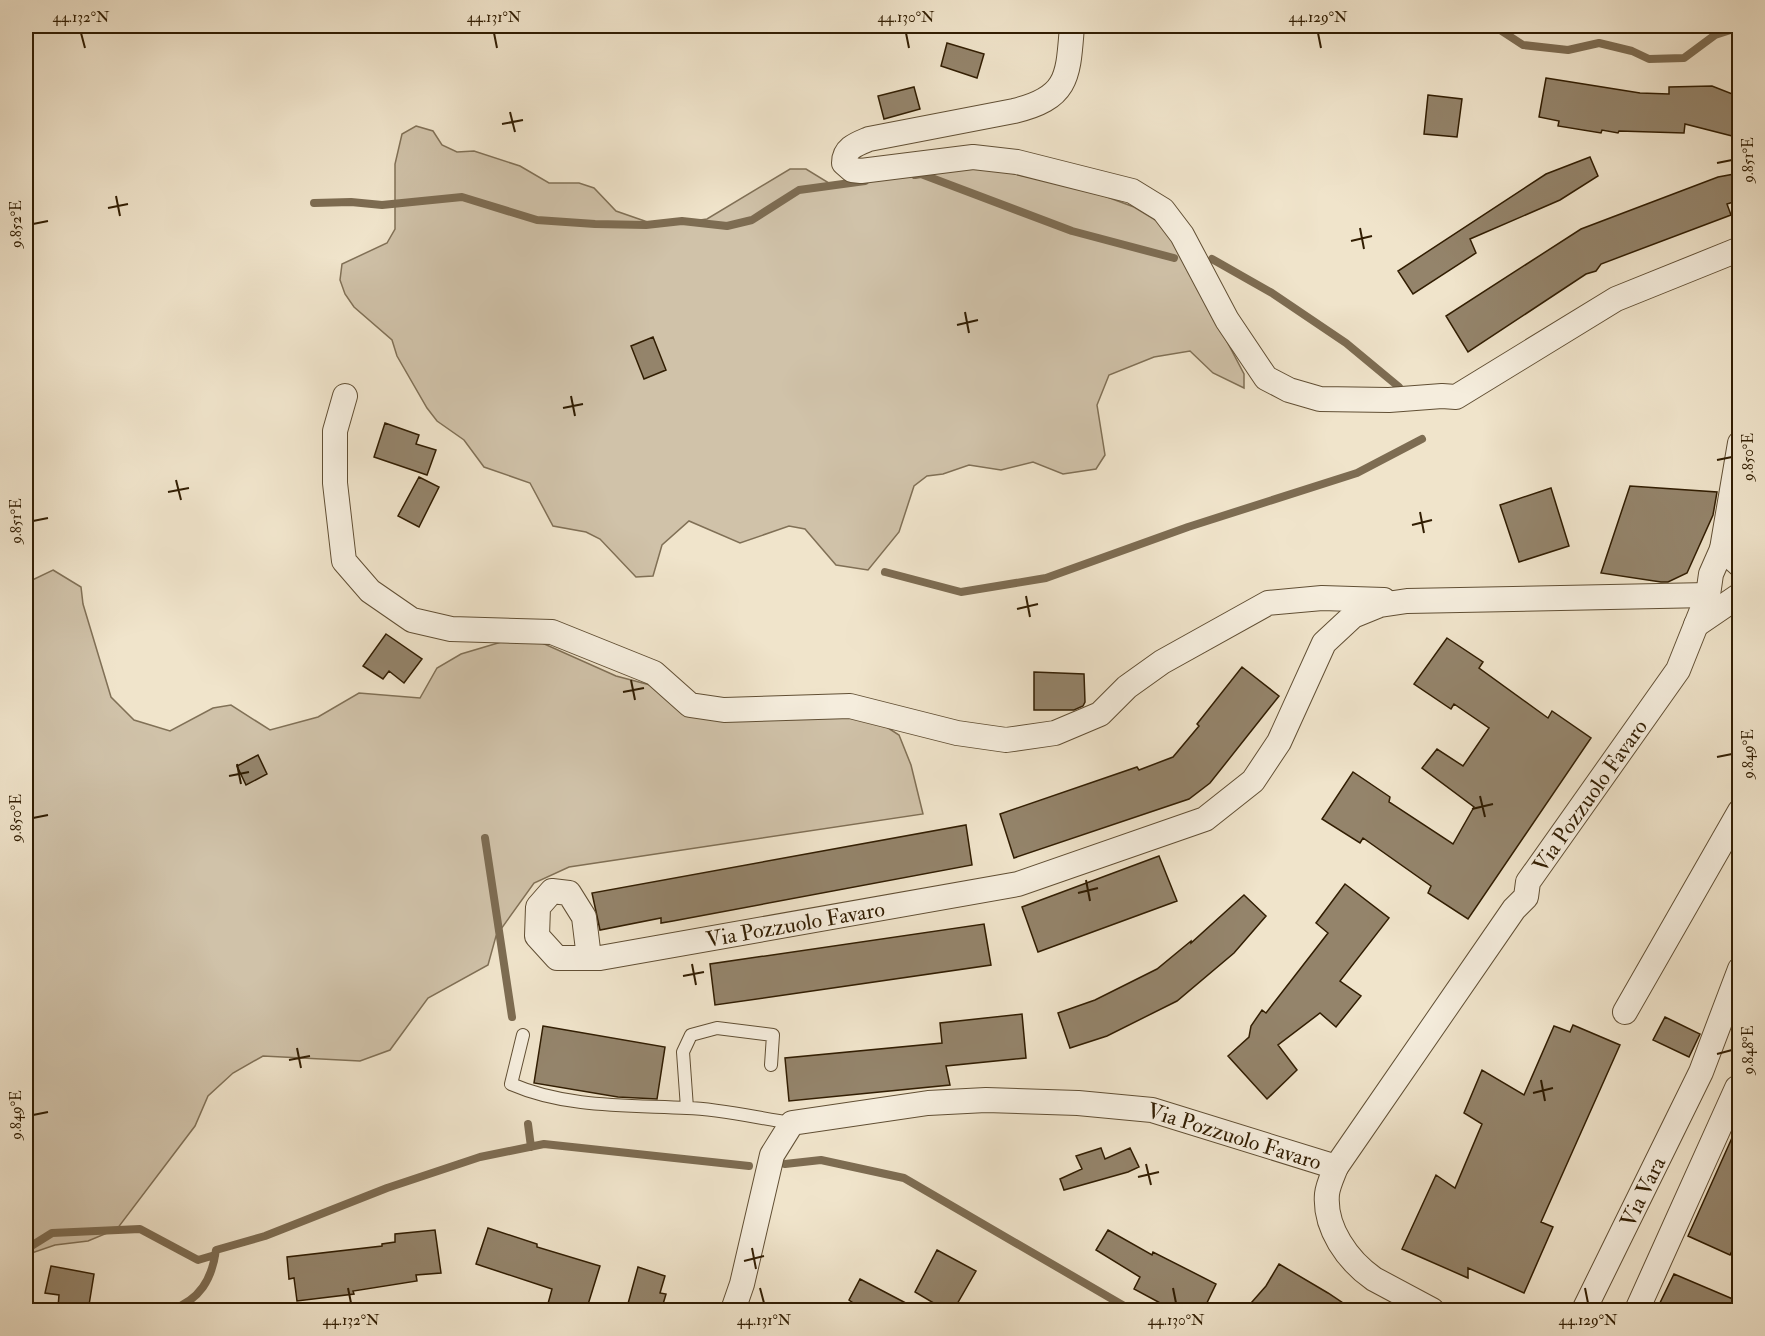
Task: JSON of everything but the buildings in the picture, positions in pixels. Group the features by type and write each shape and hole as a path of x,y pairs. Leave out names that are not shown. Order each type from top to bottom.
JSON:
{"street":[{"path":"1072,26 1070,55 1063,83 1052,98 1035,106 869,139 847,150 843,159 844,163 852,170 861,171 973,157 1028,164 1132,191 1163,210 1182,235 1227,321 1266,378 1289,390 1320,399 1353,401 1456,397 1616,299 1740,249"},
{"path":"345,396 335,431 335,483 344,561 370,591 412,620 451,629 542,631 561,635 654,673 690,705 724,710 850,705 957,733 1006,740 1055,733 1100,714 1127,687 1162,662 1268,603 1322,598 1407,601"},
{"name":"Via Pozzuolo Favaro","path":"792,1123 928,1103 986,1100 1078,1103 1152,1110 1336,1167 1514,909 1526,897 1528,882 1678,670 1708,595 1711,574 1722,549 1740,442"},
{"path":"1722,549 1740,566"},
{"name":"Via Pozzuolo Favaro","path":"589,958 600,958 1018,885 1205,819 1253,781 1280,742 1324,642 1353,616 1380,605 1407,601 1708,595"},
{"path":"1696,625 1740,595"},
{"path":"1625,1012 1737,821"},
{"name":"Via Vara","path":"1584,1311 1701,1072 1740,969"},
{"path":"1701,1072 1738,1089"},
{"name":"Via Vara","path":"1637,1311 1738,1089"},
{"path":"733,1311 742,1284 772,1155 792,1123"},
{"path":"1336,1167 1327,1193 1328,1210 1332,1227 1344,1250 1365,1273 1432,1311"}],"lane":[{"path":"687,1107 683,1052 691,1035 717,1028 773,1035 771,1065"},
{"path":"523,1035 511,1083 532,1093 574,1101 652,1107 687,1107 792,1123"}],"shaded area":[{"path":"416,126 433,131 442,145 457,152 474,151 520,166 549,183 579,183 594,188 616,211 659,226 707,219 790,169 806,169 832,185 968,167 1011,173 1091,191 1134,207 1167,227 1244,374 1244,388 1213,373 1190,351 1154,357 1109,375 1097,405 1105,455 1096,469 1063,474 1033,462 1001,470 969,465 943,474 927,476 914,486 899,532 868,570 836,565 805,529 789,526 740,543 689,521 662,545 653,576 636,577 600,539 586,532 553,526 530,483 484,467 464,440 437,421 427,408 397,356 392,340 354,307 345,294 340,280 342,264 387,243 395,229 395,164 402,134"},
{"path":"53,570 81,587 83,604 111,697 134,720 170,731 213,708 231,705 270,730 318,717 359,693 420,698 437,668 461,654 508,640 540,642 616,676 711,701 808,696 885,726 899,735 911,765 923,814 569,867 534,883 496,936 488,965 428,998 390,1050 360,1061 263,1056 233,1073 208,1096 195,1126 117,1229 88,1241 55,1245 26,1255 26,583"}],"waterway":[{"path":"1494,26 1523,45 1568,50 1599,43 1632,51 1649,59 1684,58 1715,35 1740,27"},
{"path":"915,175 921,174 1072,231 1174,258"},
{"path":"314,203 351,202 382,205 462,197 537,220 646,225 682,221 727,226 752,220 799,190 865,181"},
{"path":"1212,259 1272,293 1346,343 1399,387"},
{"path":"885,572 961,592 1046,578 1188,527 1357,473 1422,439"},
{"path":"485,838 512,1017"},
{"path":"528,1124 531,1147"},
{"path":"171,1310 190,1300 203,1287 208,1279 216,1250 265,1236 387,1188 480,1157 544,1144 749,1166"},
{"path":"785,1164 821,1160 904,1178 1131,1310"},
{"path":"26,1258 28,1248 52,1233 140,1229 198,1260 215,1255"}]}
